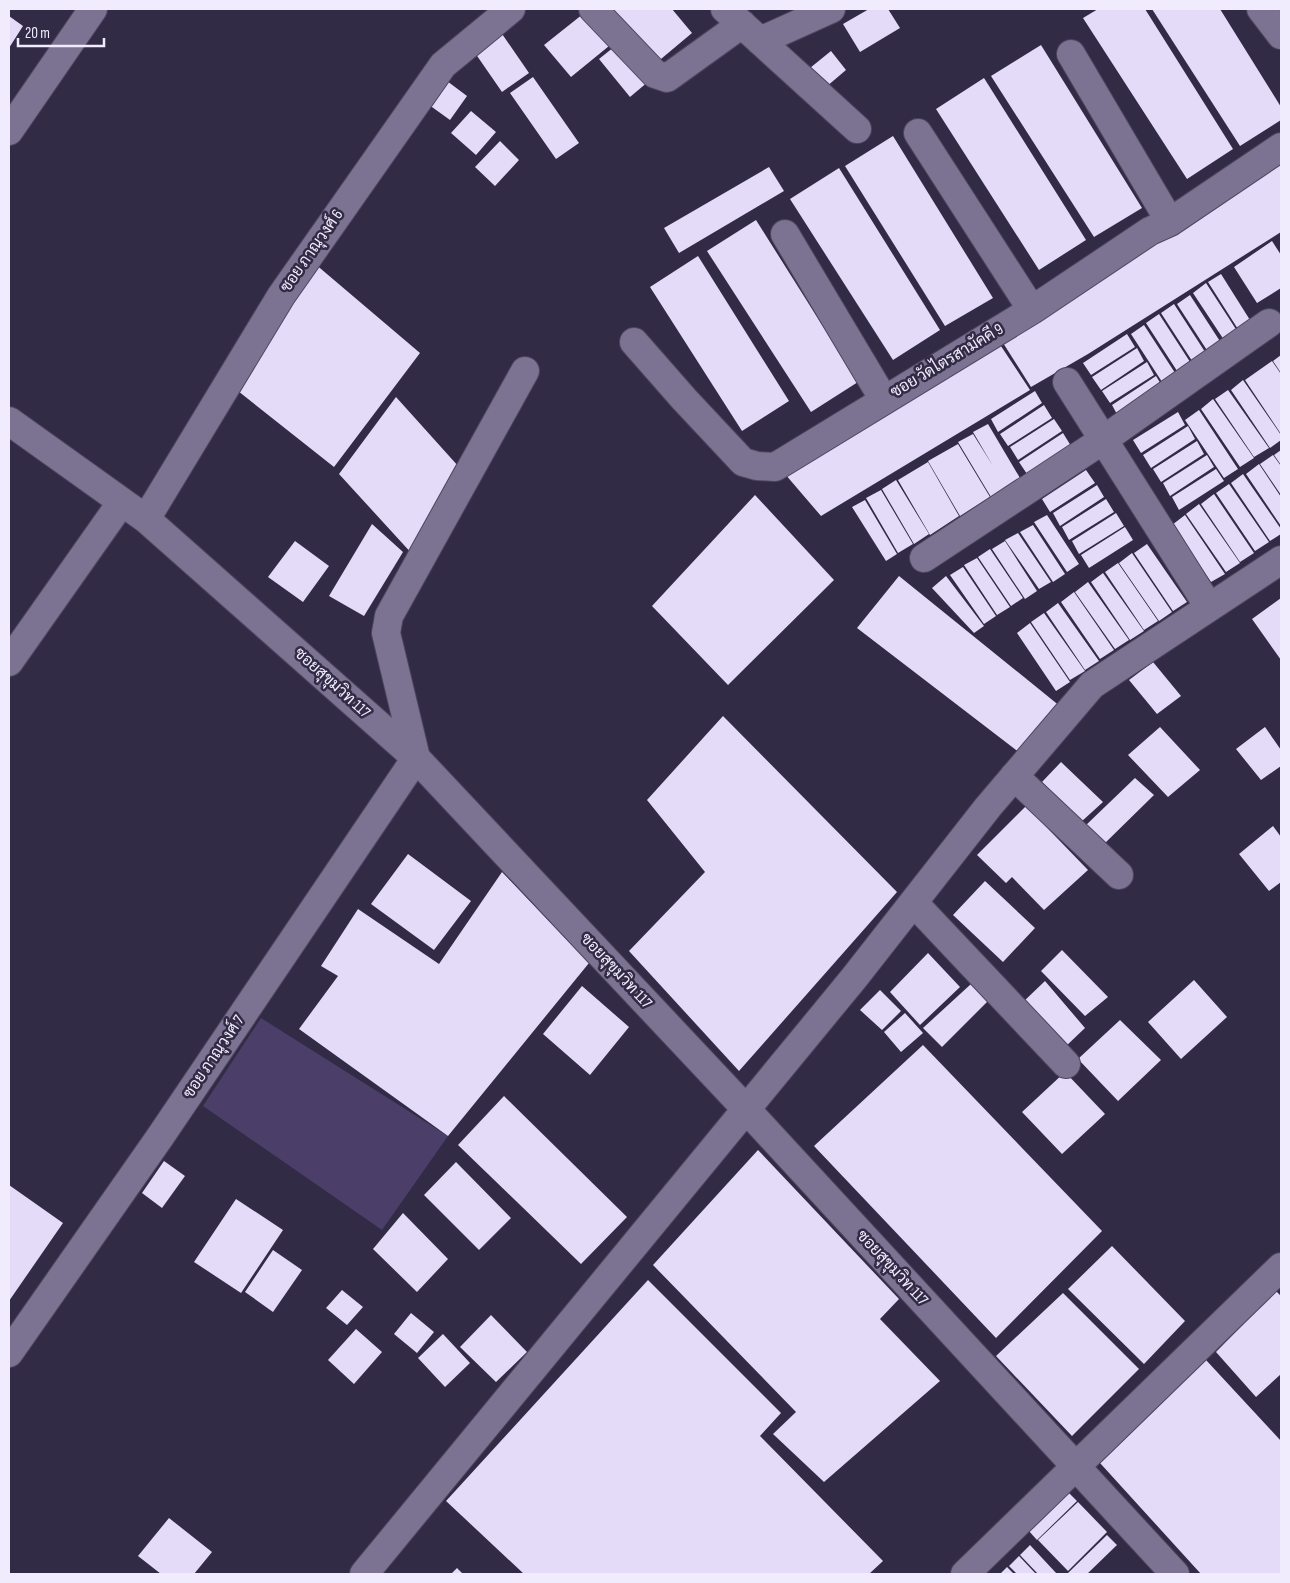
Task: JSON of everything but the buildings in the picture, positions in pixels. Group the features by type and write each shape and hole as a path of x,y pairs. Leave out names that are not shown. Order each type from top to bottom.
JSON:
{"street":[{"path":"9,131 93,9"},
{"name":"ซอย ภาณุวงศ์ 6","path":"146,519 280,296 443,65 511,9"},
{"path":"593,9 655,74 667,78 742,25 831,9"},
{"path":"1261,9 1281,35"},
{"path":"742,25 857,129"},
{"path":"1071,54 1170,222"},
{"path":"918,133 1032,310"},
{"name":"ซอย วัดไตรสามัคคี 9","path":"634,342 743,462 757,466 774,467 1032,310 1150,231 1170,222 1281,147"},
{"path":"785,234 884,400"},
{"path":"924,558 1103,440 1269,323"},
{"path":"416,758 386,633 389,616 525,371"},
{"path":"1067,382 1209,607"},
{"name":"ซอยสุขุมวิท 117","path":"9,421 121,503 146,519 416,758 745,1108 1175,1574"},
{"path":"9,662 121,503"},
{"path":"364,1574 914,903 1014,776 1092,685 1281,560"},
{"name":"ซอย ภาณุวงศ์ 7","path":"9,1353 160,1137 416,758"},
{"path":"1014,776 1119,875"},
{"path":"914,903 1066,1064"},
{"path":"965,1574 1074,1466 1281,1267"}],"shaded area":[{"path":"261,1018 448,1136 382,1230 203,1106"}]}
